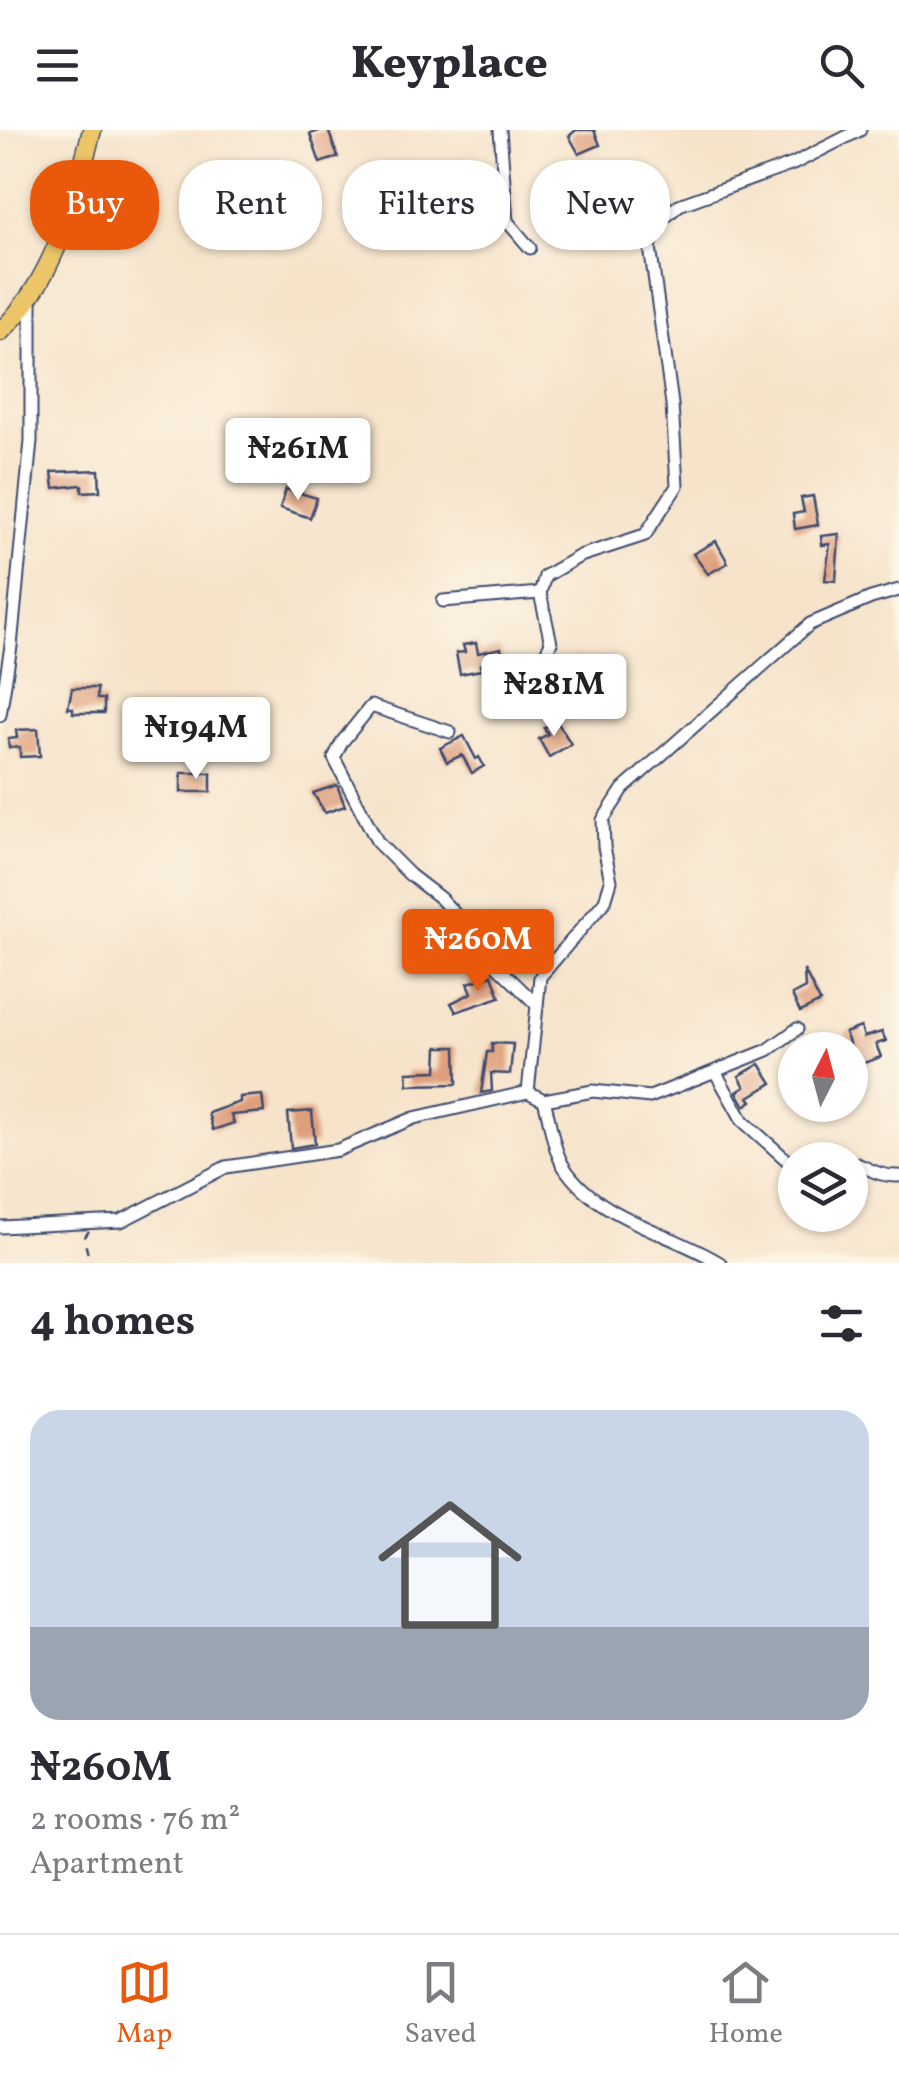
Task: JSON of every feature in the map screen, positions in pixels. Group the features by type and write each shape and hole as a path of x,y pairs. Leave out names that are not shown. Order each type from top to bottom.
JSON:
{"main road":[{"path":"0,332 32,296 62,235 92,130"}],"street":[{"path":"500,130 507,221 530,248"},
{"path":"540,664 552,643 540,594 546,576 580,556 645,536 676,486 672,404 650,247 657,224 679,205 793,164 860,130"},
{"path":"0,716 11,646 31,441 32,296"},
{"path":"528,1092 540,977 605,901 611,881 603,820 624,790 810,624 899,590"},
{"path":"443,601 540,594"},
{"path":"450,732 371,706 334,758 378,843 472,930 493,962 537,1005"},
{"path":"0,1227 121,1221 226,1167 338,1150 414,1118 528,1092 544,1100 593,1091 650,1097 768,1050 797,1029"},
{"path":"716,1073 743,1120 778,1151"},
{"path":"544,1100 562,1165 588,1193 632,1221 692,1245 720,1263"},
{"path":"868,1168 882,1176 899,1176"}],"path":[{"path":"90,1263 84,1238 92,1224"}],"building":[{"path":"328,130 338,157 319,160 310,134"},
{"path":"576,130 594,130 600,145 579,154 569,136"},
{"path":"99,470 100,491 82,492 82,485 54,488 52,472"},
{"path":"286,489 317,498 310,518 280,508"},
{"path":"813,496 818,525 795,529 793,514 804,512 801,498"},
{"path":"839,534 836,581 825,580 830,544 822,545 821,536"},
{"path":"716,541 728,563 708,574 693,554"},
{"path":"476,643 478,653 501,648 503,660 460,674 456,653 465,652 463,645"},
{"path":"72,688 97,688 97,699 104,699 104,713 73,713 73,708 68,708"},
{"path":"557,721 571,744 549,757 539,739 548,734 544,728"},
{"path":"38,729 40,756 20,757 20,747 9,748 8,739 17,738 16,730"},
{"path":"464,736 484,766 472,773 462,755 447,762 440,748"},
{"path":"181,773 211,773 211,792 181,792"},
{"path":"337,785 345,806 325,813 313,793"},
{"path":"804,970 820,1002 800,1012 792,995 805,988"},
{"path":"492,975 500,997 456,1012 451,1003 472,993 468,983"},
{"path":"882,1032 886,1041 876,1044 881,1057 868,1062 868,1036"},
{"path":"492,1043 513,1044 510,1074 491,1073 492,1091 481,1093 487,1052 492,1052"},
{"path":"438,1047 456,1047 457,1084 408,1085 407,1072 437,1071"},
{"path":"760,1064 772,1083 749,1097 752,1101 745,1106 737,1092 745,1087 739,1076"},
{"path":"262,1095 264,1112 231,1115 234,1123 213,1130 208,1113 240,1102 240,1097"},
{"path":"312,1111 315,1144 291,1148 288,1113"}]}
